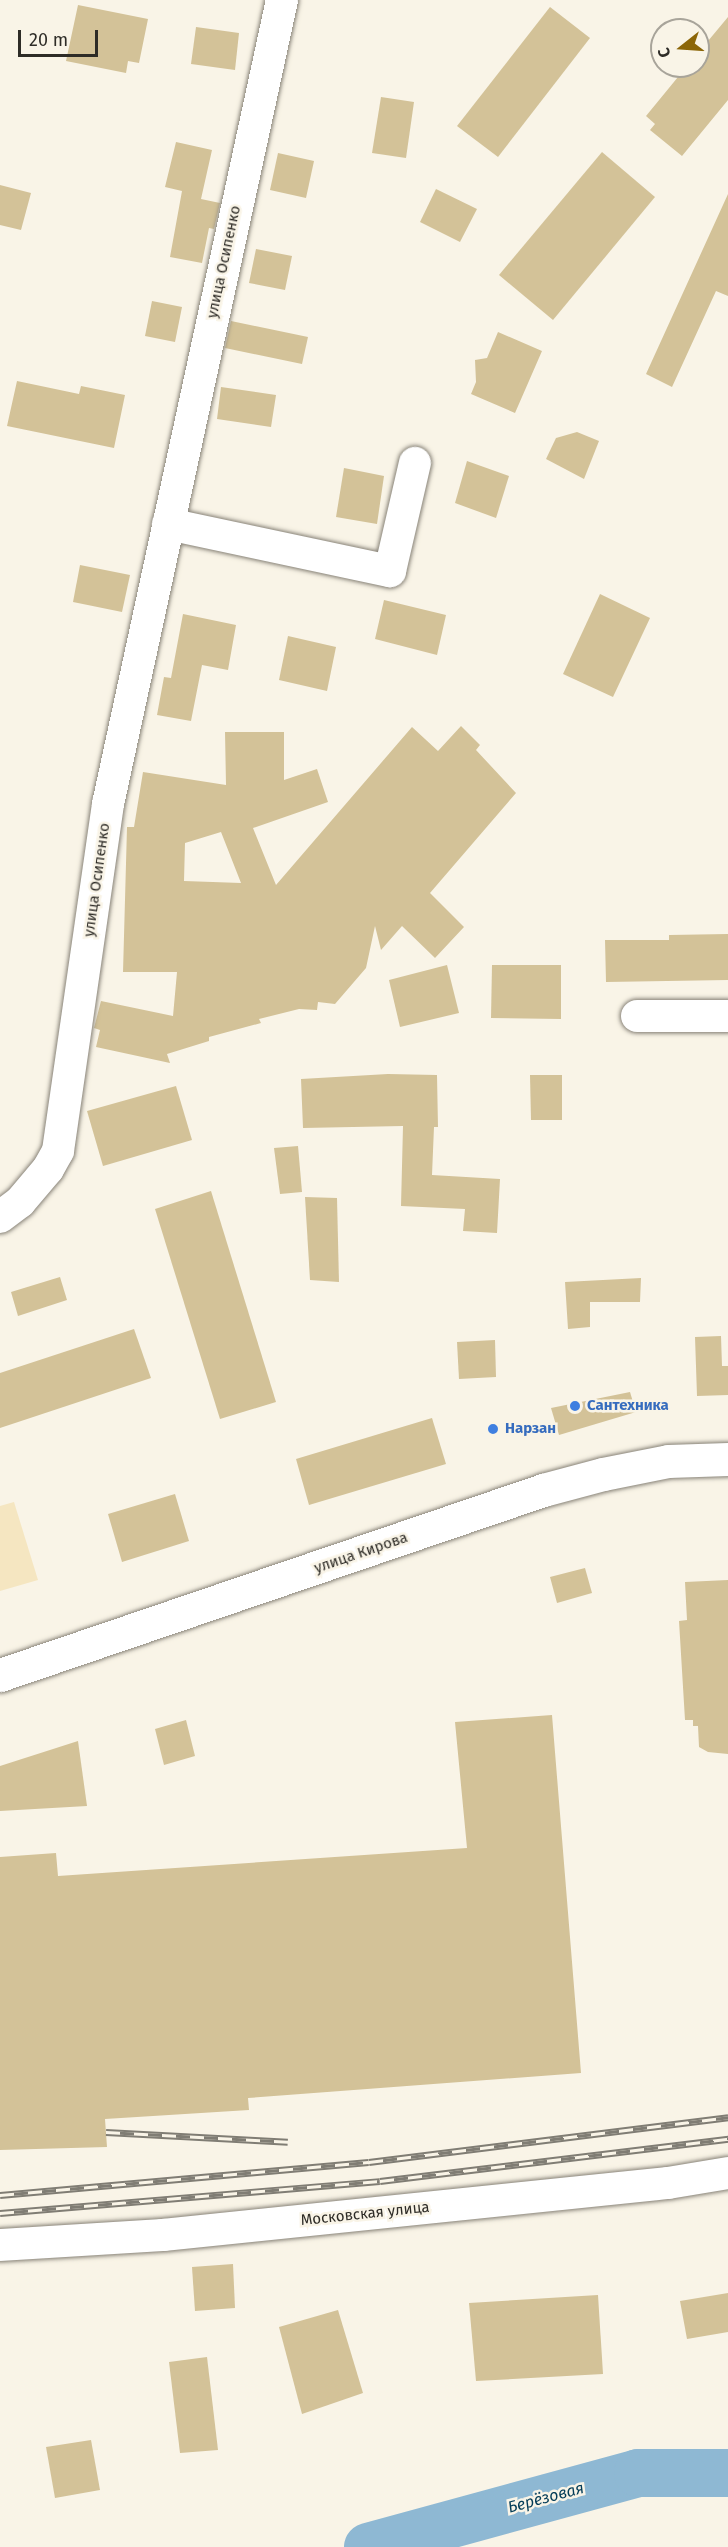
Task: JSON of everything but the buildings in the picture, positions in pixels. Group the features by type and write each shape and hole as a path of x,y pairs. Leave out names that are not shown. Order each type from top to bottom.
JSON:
{"street":[{"name":"улица Осипенко","path":"0,1217 20,1202 48,1169 58,1151 108,804 282,0"},
{"path":"168,524 390,571 415,463"},
{"path":"637,1016 728,1016"},
{"name":"улица Кирова","path":"0,1676 543,1490 668,1461 728,1459"},
{"name":"Московская улица","path":"0,2245 163,2235 668,2183 728,2173"}],"shaded area":[{"path":"14,1502 38,1580 0,1591 0,1506"}],"waterway":[{"name":"Берёзовая","path":"368,2547 638,2473 728,2473"}],"railway":[{"path":"0,2195 369,2162 728,2117"},
{"path":"106,2132 288,2142"},
{"path":"0,2213 380,2181 728,2139"}],"place":[{"name":"Сантехника","path":"575,1406"},
{"name":"Нарзан","path":"493,1429"}]}
